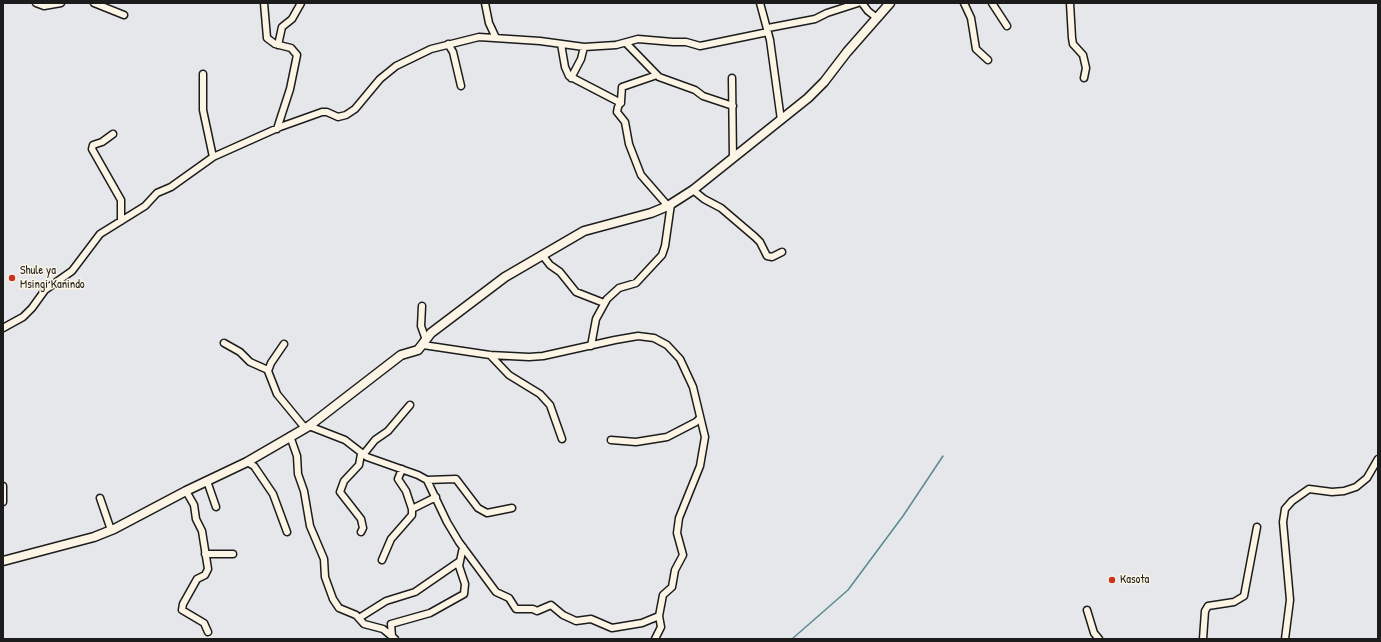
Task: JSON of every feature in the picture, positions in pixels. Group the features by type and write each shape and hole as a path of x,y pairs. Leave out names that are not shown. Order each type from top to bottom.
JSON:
{"street":[{"path":"36,3 44,6 61,3"},
{"path":"94,3 124,15"},
{"path":"264,3 267,38 278,45 291,48 298,55 290,89 277,129"},
{"path":"278,45 282,26 292,19 301,3"},
{"path":"485,3 489,22 496,38"},
{"path":"760,3 768,30 781,120"},
{"path":"3,328 23,317 32,308 45,290 68,275 78,265 100,234 144,206 157,193 171,187 213,157 277,129 322,112 327,112 338,117 346,115 355,109 380,79 396,66 431,49 479,37 584,47 616,45 638,39 686,42 700,46 815,19 827,13 858,3"},
{"path":"862,3 868,11 877,18"},
{"path":"3,561 94,537 247,462 307,427 402,355 418,350 425,343 431,332 505,277 584,232 651,213 670,205 694,190 781,120 824,82 847,52 890,3"},
{"path":"964,3 971,18 976,49 988,60"},
{"path":"992,3 1007,26"},
{"path":"1070,3 1073,44 1083,55 1086,68 1084,78"},
{"path":"626,42 656,75 694,90 704,96 733,106"},
{"path":"448,44 452,52 461,86"},
{"path":"561,44 565,67 571,78 594,87 621,103"},
{"path":"571,78 581,59 584,47"},
{"path":"202,74 203,110 213,157"},
{"path":"656,75 622,87 621,103 617,112 625,122 629,144 640,175 670,205"},
{"path":"732,78 733,158"},
{"path":"113,134 93,145 92,149 121,200 120,221"},
{"path":"694,190 704,199 721,208 755,237 760,242 767,256 770,258 782,252"},
{"path":"591,346 596,319 604,303 619,288 636,283 662,255 665,246 670,205"},
{"path":"543,256 550,265 560,272 576,292 604,303"},
{"path":"422,306 421,326 425,343"},
{"path":"425,343 490,355 529,358 638,336 654,338 667,345 680,359 686,369 697,401 700,418 706,437 703,456 679,518 678,533 683,555 676,570 672,587 663,594 659,616 661,628 655,639"},
{"path":"224,343 240,352 250,362 268,370"},
{"path":"284,344 268,370 269,378 277,394 307,427 345,440 362,455 418,474 427,480 446,522 463,547 493,589 499,594 509,598 516,609 533,609 537,611 551,605 563,615 576,622 591,619 612,628 642,623 659,616"},
{"path":"490,355 509,375 540,394 550,405 562,439"},
{"path":"361,532 364,528 361,519 340,492 340,486 359,465 362,455 376,440 388,431 410,405"},
{"path":"611,440 636,442 667,437 696,422 700,418"},
{"path":"290,436 297,456 298,474 304,491 310,526 324,559 325,577 329,591 340,608 359,618 364,624 383,629 393,638"},
{"path":"1285,639 1290,600 1284,509 1292,501 1309,489 1332,492 1344,491 1356,486 1367,478 1378,459"},
{"path":"247,462 254,466 273,494 287,532"},
{"path":"382,560 391,539 412,515 412,509 406,491 398,479 402,469"},
{"path":"427,480 456,479 478,508 486,513 512,508"},
{"path":"207,481 216,506"},
{"path":"3,486 3,502"},
{"path":"186,491 194,505 196,519 202,531 205,554 208,563 207,573 197,579 182,608 184,612 204,623 208,632"},
{"path":"412,509 436,497"},
{"path":"100,498 111,530"},
{"path":"1203,639 1205,611 1208,606 1234,602 1244,596 1257,526"},
{"path":"393,638 391,624 430,613 462,596 466,590 459,566 463,547"},
{"path":"205,554 233,554"},
{"path":"359,618 386,601 415,592 460,561"},
{"path":"1087,610 1094,633 1099,639"}],"waterway":[{"path":"792,639 848,590 903,516 943,456"}],"place":[{"name":"Shule ya Msingi Kanindo","path":"12,278"},
{"name":"Kasota","path":"1112,580"}]}
